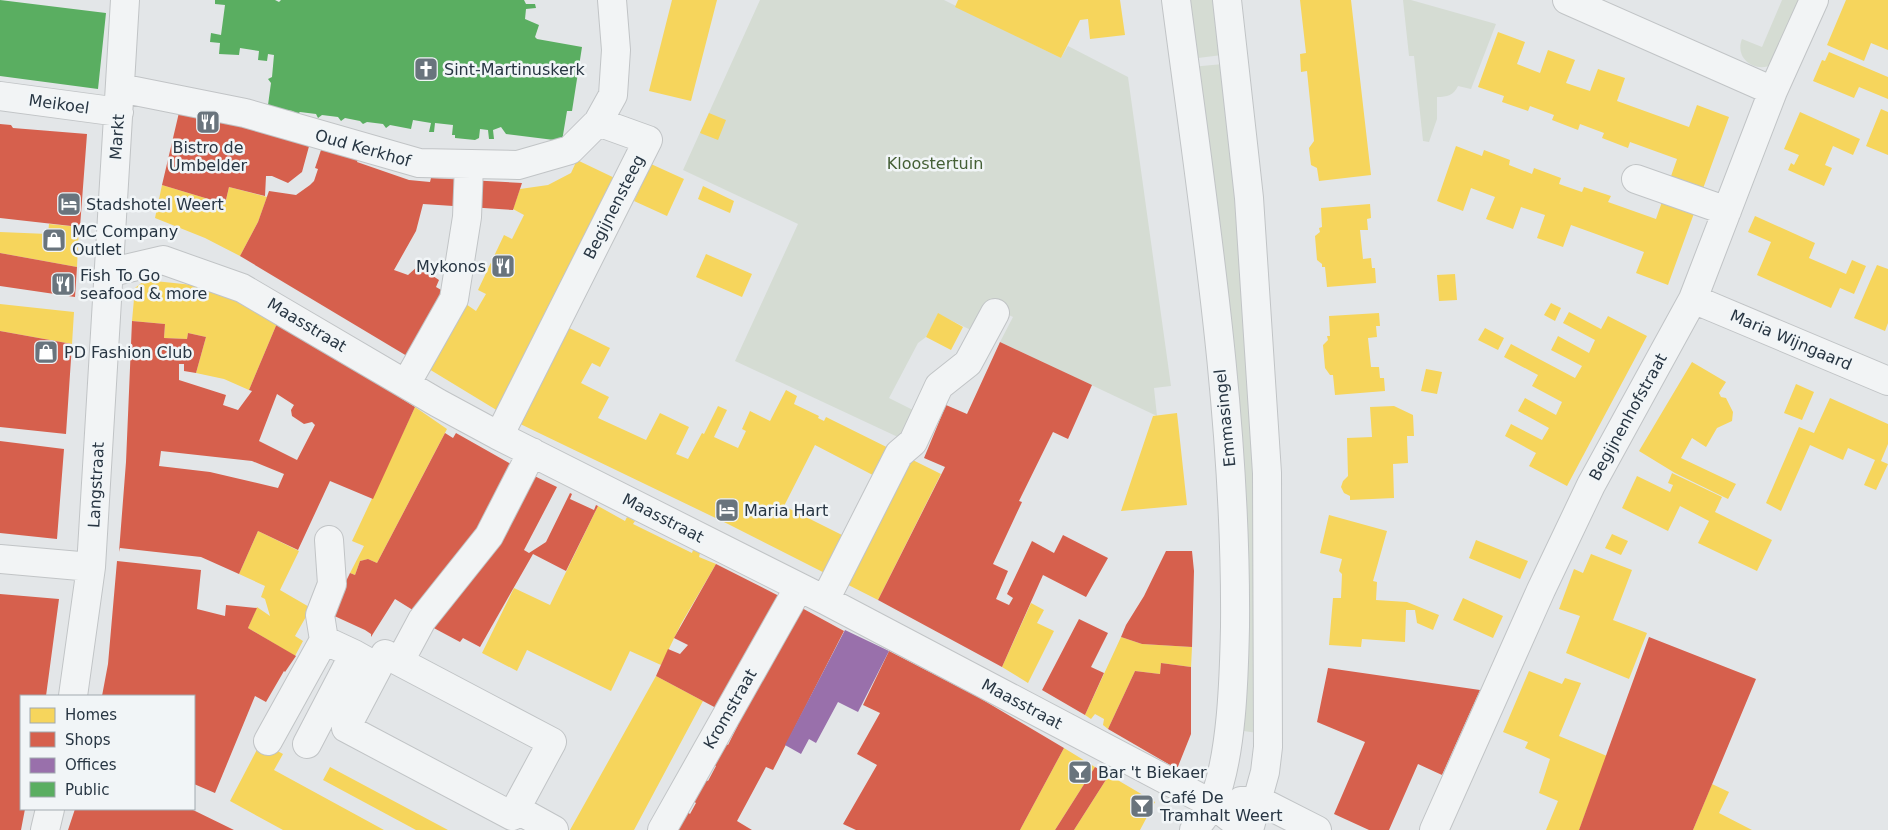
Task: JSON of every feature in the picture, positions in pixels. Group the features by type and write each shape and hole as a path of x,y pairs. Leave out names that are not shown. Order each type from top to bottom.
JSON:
{"street":[{"name":"Markt","path":"108,273 125,0"},
{"path":"598,122 613,95 616,50 612,0"},
{"name":"Emmasingel","path":"1176,0 1200,189 1232,482 1235,589 1234,666 1222,774 1212,804 1194,830"},
{"path":"1227,0 1249,198 1267,473 1269,723 1265,772 1258,800 1247,830"},
{"path":"1568,0 1773,91"},
{"name":"Begijnenhofstraat","path":"1434,830 1541,590 1591,486 1693,299 1773,91 1814,0"},
{"name":"Meikoel","path":"0,96 120,100"},
{"name":"Oud Kerkhof","path":"120,100 244,113 418,163 518,165 570,150 598,122"},
{"name":"Begijnensteeg","path":"499,436 648,140 598,122"},
{"path":"406,384 454,299 467,217 469,165"},
{"path":"1636,179 1727,211"},
{"name":"Maasstraat","path":"108,273 163,260 242,288 499,436 825,600 1212,804 1247,830"},
{"name":"Langstraat","path":"74,695 91,567 108,273"},
{"name":"Maria Wijngaard","path":"1693,299 1888,381"},
{"path":"825,600 899,454 913,442 939,386 968,363 995,313"},
{"path":"324,640 354,654 389,664 552,742 512,816 346,728 389,664 489,536 532,452"},
{"path":"268,741 324,640 320,615 332,584 329,540"},
{"path":"0,559 91,567"},
{"name":"Kromstraat","path":"662,830 800,587"},
{"path":"307,744 354,654"},
{"path":"1212,804 1258,800 1316,830"},
{"path":"516,809 554,830"},
{"path":"45,830 50,810"}],"green space":[{"name":"Kloostertuin","path":"760,0 944,0 1061,58 1068,46 1128,77 1171,386 1154,388 1157,416 1000,342 1013,317 992,307 977,333 938,314 926,337 918,343 889,398 913,410 900,438 735,361 798,224 683,170"},
{"path":"1183,0 1215,0 1222,55 1190,59"},
{"path":"1403,0 1411,0 1496,24 1471,89 1458,86 1450,95 1437,97 1437,119 1429,142 1423,141 1414,56 1409,56"},
{"path":"1782,0 1802,0 1773,64 1766,67 1754,66 1748,63 1741,53 1742,39 1762,47"},
{"path":"1223,64 1238,200 1255,444 1258,733 1236,730 1191,67"}],"building: Homes":[{"path":"672,0 717,0 691,101 649,91"},
{"path":"958,0 1120,0 1125,35 1090,39 1088,19 1080,20 1061,58 955,7"},
{"path":"1300,0 1351,0 1371,175 1319,181 1317,168 1311,165 1309,148 1314,141 1307,71 1301,72 1300,54 1306,53"},
{"path":"1846,0 1888,0 1888,50 1871,43 1864,61 1827,45"},
{"path":"1498,32 1525,42 1517,64 1540,73 1548,50 1575,60 1566,83 1590,91 1598,69 1625,78 1617,101 1689,127 1697,105 1729,117 1668,285 1636,273 1644,252 1571,225 1563,247 1537,238 1545,215 1521,207 1513,229 1486,219 1495,197 1471,188 1463,211 1437,201 1456,146 1482,156 1484,150 1510,160 1509,165 1532,174 1534,168 1561,178 1559,184 1582,192 1584,187 1611,196 1608,202 1656,219 1677,159 1630,142 1628,148 1602,138 1604,133 1580,124 1578,130 1552,120 1554,115 1530,106 1528,111 1502,102 1504,96 1478,87"},
{"path":"1829,52 1888,77 1888,99 1859,87 1854,98 1813,81 1822,60 1825,61"},
{"path":"1881,109 1888,112 1888,155 1866,146"},
{"path":"1800,112 1860,139 1853,155 1833,146 1825,165 1832,168 1824,186 1788,170 1791,163 1794,165 1799,155 1784,149"},
{"path":"709,113 726,120 718,140 700,133"},
{"path":"577,160 623,182 503,414 424,366 463,302 476,311 486,294 478,290 504,235 512,239 524,215 513,209 520,189 548,185 571,173"},
{"path":"651,164 684,179 667,216 634,201"},
{"path":"162,185 225,204 229,187 267,197 258,222 240,256 205,238 155,218"},
{"path":"703,186 734,201 730,213 698,199"},
{"path":"1370,204 1371,218 1367,219 1368,230 1360,230 1363,259 1371,258 1372,268 1375,268 1376,283 1327,287 1325,267 1322,267 1322,264 1317,260 1315,236 1320,232 1319,228 1322,227 1321,208"},
{"path":"1755,216 1815,243 1809,258 1846,274 1852,260 1866,266 1854,294 1840,288 1831,308 1757,275 1771,242 1748,232"},
{"path":"49,224 79,227 77,267 0,253 0,232 48,234"},
{"path":"706,254 752,274 742,297 696,277"},
{"path":"1877,265 1888,269 1888,323 1885,331 1854,318"},
{"path":"1455,274 1457,300 1439,301 1437,275"},
{"path":"145,280 193,285 246,302 278,321 249,390 224,379 196,373 206,337 188,333 187,339 164,338 165,324 132,321 135,288"},
{"path":"1551,303 1561,308 1555,321 1544,315"},
{"path":"0,304 74,312 72,344 0,331"},
{"path":"1569,312 1601,329 1608,316 1647,336 1567,486 1529,466 1536,453 1505,436 1511,424 1542,440 1549,428 1518,411 1525,398 1556,415 1562,402 1532,386 1538,375 1504,357 1511,344 1575,378 1582,366 1551,350 1558,336 1589,353 1595,340 1563,323"},
{"path":"938,313 963,327 951,350 926,337"},
{"path":"1379,313 1380,326 1376,326 1377,337 1368,338 1371,367 1379,367 1380,378 1384,378 1385,391 1335,395 1333,375 1330,375 1325,368 1323,345 1328,340 1327,336 1330,336 1329,316"},
{"path":"563,325 610,348 600,367 592,363 581,383 609,397 598,418 646,440 660,413 689,427 676,454 688,459 702,433 704,434 718,406 727,410 714,437 738,448 746,431 742,429 750,411 770,421 786,390 797,396 794,404 819,416 818,418 824,421 826,417 941,474 878,600 728,524 512,420","holes":["815,445 892,485 862,545 784,506"]},
{"path":"1485,328 1504,338 1498,350 1478,340"},
{"path":"1692,362 1726,382 1719,393 1721,397 1726,398 1733,412 1732,421 1717,428 1706,447 1692,438 1681,458 1736,484 1728,499 1675,473 1639,451"},
{"path":"1426,369 1442,372 1437,394 1421,391"},
{"path":"1796,384 1814,392 1802,420 1784,413"},
{"path":"1830,398 1888,424 1888,444 1881,461 1888,464 1876,490 1864,485 1875,460 1848,448 1843,460 1810,445 1781,511 1766,503 1799,427 1814,433"},
{"path":"1394,406 1413,415 1414,436 1407,436 1408,463 1393,464 1394,498 1350,500 1350,496 1344,493 1341,487 1343,481 1348,476 1347,438 1372,437 1370,407"},
{"path":"415,407 447,429 377,563 368,559 360,561 355,575 350,573 364,546 352,541"},
{"path":"1177,413 1187,505 1121,511 1153,416"},
{"path":"1672,473 1722,497 1715,512 1772,540 1757,571 1698,543 1709,521 1680,506 1668,531 1622,508 1637,476 1670,492 1673,485 1668,483"},
{"path":"598,506 625,521 627,517 635,521 633,524 692,553 693,550 700,553 699,557 716,564 681,624 661,665 630,651 611,691 527,650 517,671 482,653 514,588 550,605"},
{"path":"1329,515 1387,531 1373,581 1377,582 1376,600 1407,602 1439,615 1433,630 1417,623 1415,610 1406,610 1405,642 1362,639 1361,647 1329,645 1333,598 1341,598 1342,574 1339,571 1342,559 1320,553"},
{"path":"258,531 299,551 280,590 311,608 295,636 303,641 295,656 248,628 257,607 270,616 265,599 261,597 265,586 239,574"},
{"path":"1612,534 1628,541 1621,555 1605,548"},
{"path":"1476,540 1528,561 1520,579 1469,558"},
{"path":"1591,554 1632,570 1613,620 1647,633 1629,679 1566,653 1580,616 1559,609 1574,569 1583,573"},
{"path":"1463,598 1503,616 1493,638 1453,620"},
{"path":"1031,603 1044,610 1037,623 1054,631 1028,683 1002,667"},
{"path":"1121,637 1142,644 1192,647 1191,667 1161,663 1160,674 1135,671 1108,729 1103,725 1104,719 1095,714 1091,719 1085,715"},
{"path":"1529,671 1562,684 1565,678 1581,683 1559,736 1607,756 1579,830 1546,830 1558,801 1539,793 1550,759 1525,748 1528,742 1503,732"},
{"path":"656,676 703,701 634,830 570,830"},
{"path":"261,742 283,754 274,770 384,830 283,830 230,801"},
{"path":"1064,748 1095,767 1055,830 1020,830"},
{"path":"330,767 448,830 416,830 323,780"},
{"path":"1109,775 1155,802 1140,830 1074,830"},
{"path":"1712,784 1729,792 1719,813 1752,830 1693,830"}],"building: Shops":[{"path":"181,104 249,121 247,128 285,138 311,139 302,172 288,183 272,176 266,176 265,196 229,187 225,204 162,185"},
{"path":"0,124 11,125 13,128 87,134 80,227 0,218"},
{"path":"323,144 359,157 357,162 409,180 430,182 431,178 522,183 513,210 423,204 416,231 394,270 408,275 418,266 439,280 436,287 450,295 412,359 240,256 258,222 269,191 296,195 310,185 314,181 318,169 315,168"},
{"path":"0,253 77,267 75,297 0,286"},
{"path":"132,321 165,324 164,338 187,339 188,333 206,337 196,373 184,371 184,364 179,364 179,380 226,395 223,405 238,410 252,391 249,390 278,321 415,407 373,499 330,481 298,550 258,531 239,574 201,557 120,548 119,552 126,462","holes":["277,394 294,405 291,410 292,416 304,424 312,422 315,425 297,460 259,441","161,451 252,461 284,474 278,488 210,472 159,466"]},
{"path":"0,331 72,344 66,434 0,427"},
{"path":"1000,342 1092,385 1068,439 1053,432 1019,501 1022,502 993,564 1008,571 996,599 1009,605 1013,598 1007,594 1032,541 1054,553 1063,535 1108,558 1086,597 1043,575 1002,667 878,600 945,467 924,458 946,405 967,414"},
{"path":"445,433 453,438 456,433 518,468 557,487 524,550 529,553 546,542 570,493 572,494 570,499 594,510 596,505 598,506 566,571 533,554 480,647 463,638 460,642 430,626 416,612 395,599 371,637 371,634 365,630 330,614 350,573 355,575 360,561 368,559 377,563"},
{"path":"0,441 64,449 57,539 0,533"},
{"path":"1166,551 1192,551 1194,571 1192,647 1142,644 1121,637"},
{"path":"117,561 201,570 197,609 225,616 226,605 257,608 248,628 296,656 284,671 266,702 255,696 215,793 195,784 195,695 102,695 108,664"},
{"path":"716,564 781,597 718,709 656,676 668,649 680,654 688,645 674,638"},
{"path":"0,594 59,599 46,695 20,695 20,810 25,810 21,830 0,830"},
{"path":"800,607 844,631 773,770 766,767 737,821 752,830 676,830 686,811 690,814 696,803 692,800 704,779 708,781 716,766 712,764 723,742 728,745 738,725 734,723"},
{"path":"1079,619 1108,633 1091,667 1104,673 1085,715 1042,690"},
{"path":"1649,637 1756,679 1693,830 1579,830"},
{"path":"889,651 978,697 1064,748 1020,830 856,830 843,824 877,765 857,754 880,713 863,705"},
{"path":"1161,663 1191,667 1191,734 1177,769 1108,729 1135,671 1160,674"},
{"path":"1328,668 1480,690 1442,775 1418,764 1389,830 1369,830 1334,814 1365,742 1317,722"},
{"path":"1095,767 1109,775 1074,830 1055,830"},
{"path":"75,810 193,810 234,830 68,830"}],"building: Offices":[{"path":"845,630 889,651 858,712 838,702 816,743 809,739 801,754 785,745"}],"building: Public":[{"path":"0,0 106,13 98,89 0,76"},
{"name":"Sint-Martinuskerk","path":"215,0 275,0 279,2 281,0 524,0 526,4 535,4 536,8 526,9 525,19 539,25 535,37 537,39 582,47 572,111 567,111 562,141 506,134 501,127 493,130 494,139 489,139 488,130 480,129 479,138 475,140 455,138 455,135 452,135 453,125 435,123 434,132 429,132 431,123 413,120 411,129 390,125 386,128 383,124 367,122 363,124 360,121 345,118 341,121 338,117 322,115 318,118 316,114 300,112 296,115 293,111 272,108 262,110 268,105 271,83 268,79 272,77 274,55 268,54 267,61 258,60 259,51 240,48 239,55 219,54 220,43 210,42 211,33 221,35 225,5 215,4"}],"place":[{"name":"Sint-Martinuskerk","path":"426,69"},
{"name":"Bistro de Umbelder","path":"208,122"},
{"name":"Stadshotel Weert","path":"69,204"},
{"name":"MC Company Outlet","path":"54,240"},
{"name":"Mykonos","path":"503,266"},
{"name":"Fish To Go seafood & more","path":"63,284"},
{"name":"PD Fashion Club","path":"46,352"},
{"name":"Maria Hart","path":"727,510"},
{"name":"Bar 't Biekaer","path":"1080,772"},
{"name":"Café De Tramhalt Weert","path":"1142,806"}]}
